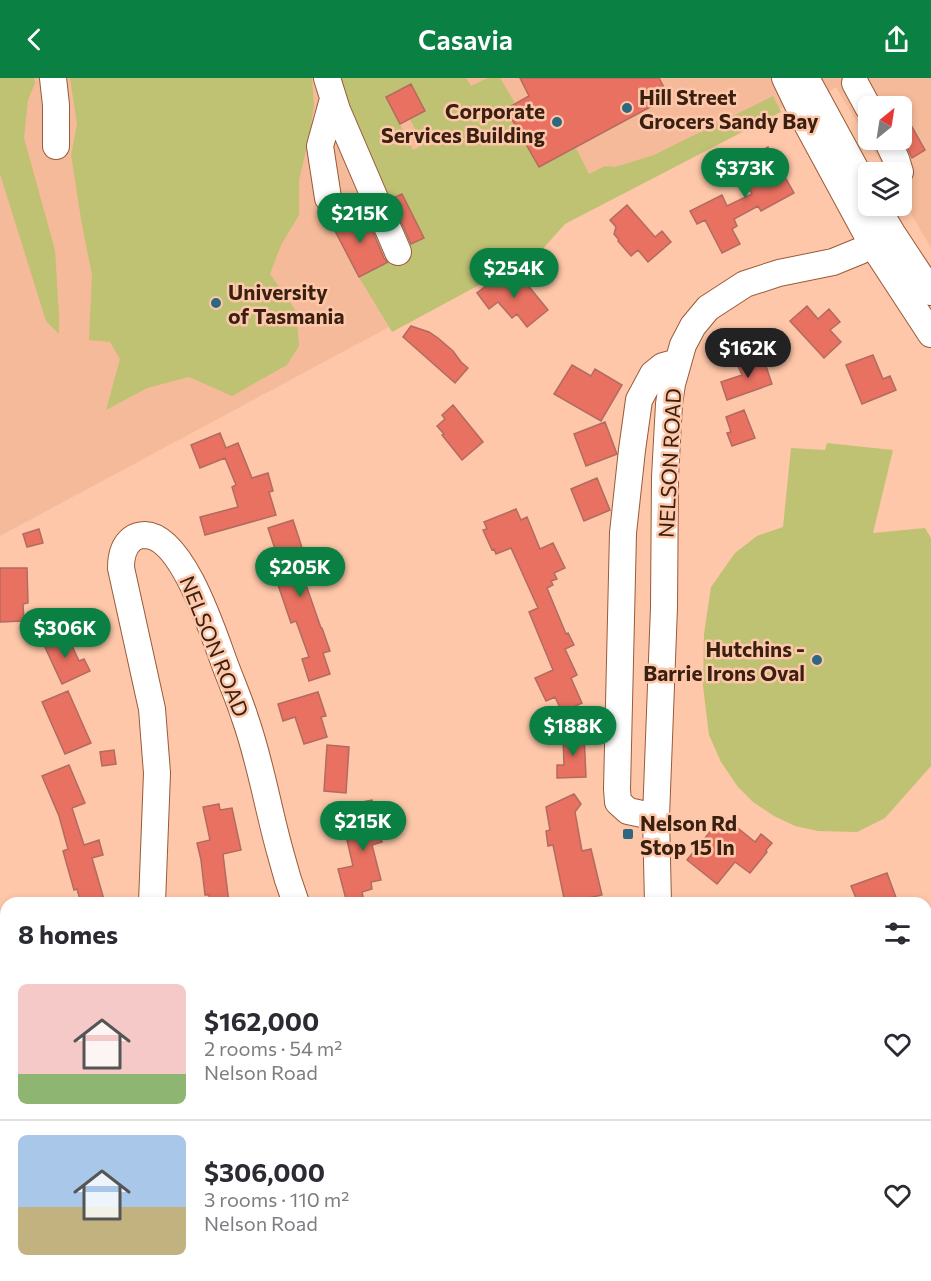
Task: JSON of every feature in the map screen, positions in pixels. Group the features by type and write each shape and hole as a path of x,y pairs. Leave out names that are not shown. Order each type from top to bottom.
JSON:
{"street":[{"path":"53,78 56,105 56,146"},
{"path":"785,78 807,124 882,238 925,325"},
{"path":"806,78 858,174"},
{"path":"855,84 862,96"},
{"path":"328,198 320,146 330,88"},
{"path":"330,88 336,110 398,252"},
{"path":"878,216 882,238 931,292 925,325"},
{"name":"NELSON ROAD","path":"658,897 656,817 664,607 665,477 669,404 683,345 693,326 713,304 745,284 779,273 832,262 860,251 882,238"},
{"name":"NELSON ROAD","path":"656,817 628,811 618,802 616,789 622,533 639,400 653,374 663,366 678,362"},
{"name":"NELSON ROAD","path":"152,897 157,773 152,709 121,568 121,558 126,546 136,536 142,535 155,537 163,542 178,558 211,625 246,718 280,855 295,897"}],"shaded area":[{"name":"University of Tasmania","path":"0,78 931,78 931,248 912,215 912,162 881,162 874,150 912,150 912,96 858,96 858,124 836,87 793,115 785,106 561,215 547,242 0,536"}],"green space":[{"path":"0,78 34,78 35,83 28,100 24,138 55,250 59,334 46,321 0,174"},
{"path":"70,78 312,78 314,105 299,180 299,215 281,245 270,274 296,311 299,346 287,365 232,396 189,377 147,388 106,410 120,359 110,342 89,340 92,275 71,155 77,124"},
{"path":"340,78 466,78 471,86 488,78 500,78 515,103 506,109 539,167 576,148 589,174 605,166 615,167 654,155 773,96 781,112 565,224 540,252 392,332 359,277 391,260 406,247 424,237 402,194 384,203","holes":["411,84 425,111 410,119 423,145 413,150 386,97"]},
{"name":"Hutchins - Barrie Irons Oval","path":"827,443 893,450 873,533 925,528 931,538 931,766 885,818 857,832 818,831 795,826 753,802 738,787 721,762 709,735 703,686 704,634 711,587 735,553 757,536 783,527 791,448 825,450"}],"building":[{"name":"Corporate Services Building","path":"520,78 659,78 669,97 539,167 506,109 529,96"},
{"path":"411,84 425,111 400,124 386,97"},
{"path":"912,127 925,150 912,158 908,150 912,150"},
{"path":"768,147 794,193 761,211 758,206 734,219 737,226 732,229 740,244 722,253 705,220 697,224 690,211 722,195 727,206 752,194 745,182 752,178 743,161"},
{"path":"402,194 424,238 411,244 391,199"},
{"path":"627,205 655,237 662,231 671,242 648,262 638,250 631,256 614,234 616,227 610,220"},
{"path":"364,211 384,258 388,262 359,277 333,227"},
{"path":"517,272 548,310 527,327 517,314 512,318 498,302 489,309 477,293 495,279 500,285"},
{"path":"807,306 818,319 829,309 840,322 830,330 841,342 824,358 790,321"},
{"path":"411,326 429,332 438,338 468,368 455,383 403,337"},
{"path":"873,355 883,379 890,376 896,390 862,404 846,365"},
{"path":"763,357 772,384 727,400 721,382 742,375 738,366"},
{"path":"572,365 591,376 595,369 622,385 601,421 554,394"},
{"path":"453,405 483,442 462,460 437,426 445,419 442,415"},
{"path":"744,410 755,438 732,446 727,433 731,432 726,417"},
{"path":"605,422 617,454 586,466 574,434"},
{"path":"220,433 226,448 238,443 252,478 268,473 273,491 269,492 276,515 205,535 200,517 238,507 232,487 236,485 225,458 200,468 191,445"},
{"path":"597,478 610,510 584,521 571,489"},
{"path":"516,509 521,520 527,517 540,549 553,543 565,568 554,573 557,579 551,581 553,585 547,588 566,634 568,633 574,645 565,649 577,675 571,678 582,703 562,712 555,697 546,701 535,678 553,670 529,612 538,608 511,548 496,554 483,530 487,529 484,522"},
{"path":"293,520 306,560 298,562 330,651 323,653 330,674 309,681 302,659 309,657 296,621 291,623 277,582 285,579 268,528"},
{"path":"39,529 43,543 27,547 23,534"},
{"path":"0,568 27,568 28,603 23,604 24,621 0,622"},
{"path":"66,633 79,661 84,659 90,671 62,684 43,643"},
{"path":"68,691 91,743 65,754 42,702"},
{"path":"318,692 326,716 321,717 327,737 304,744 295,717 283,721 278,704"},
{"path":"584,734 586,777 557,778 557,765 564,765 563,735"},
{"path":"327,745 349,747 346,793 324,791"},
{"path":"114,750 116,764 102,766 100,752"},
{"path":"69,765 85,803 72,808 84,845 99,840 103,855 92,858 103,897 79,897 77,889 74,890 63,851 68,849 59,816 42,776"},
{"path":"574,794 581,804 575,812 582,851 591,849 602,895 564,897 553,845 548,846 546,831 550,830 546,807"},
{"path":"372,800 376,816 385,814 388,828 379,830 382,842 372,845 381,880 371,882 372,889 362,892 363,897 345,897 338,869 353,866 347,840 359,837 351,804"},
{"path":"219,804 220,810 232,808 241,850 223,854 228,897 205,895 197,843 210,840 203,807"},
{"path":"723,816 755,842 761,834 772,843 750,873 735,862 717,884 687,860"},
{"path":"887,873 896,897 856,897 851,886"}],"place":[{"name":"Hill Street Grocers Sandy Bay","path":"627,108"},
{"name":"Corporate Services Building","path":"557,122"},
{"name":"University of Tasmania","path":"216,303"},
{"name":"Hutchins - Barrie Irons Oval","path":"817,660"},
{"name":"Nelson Rd Stop 15 In","path":"628,834"}]}
